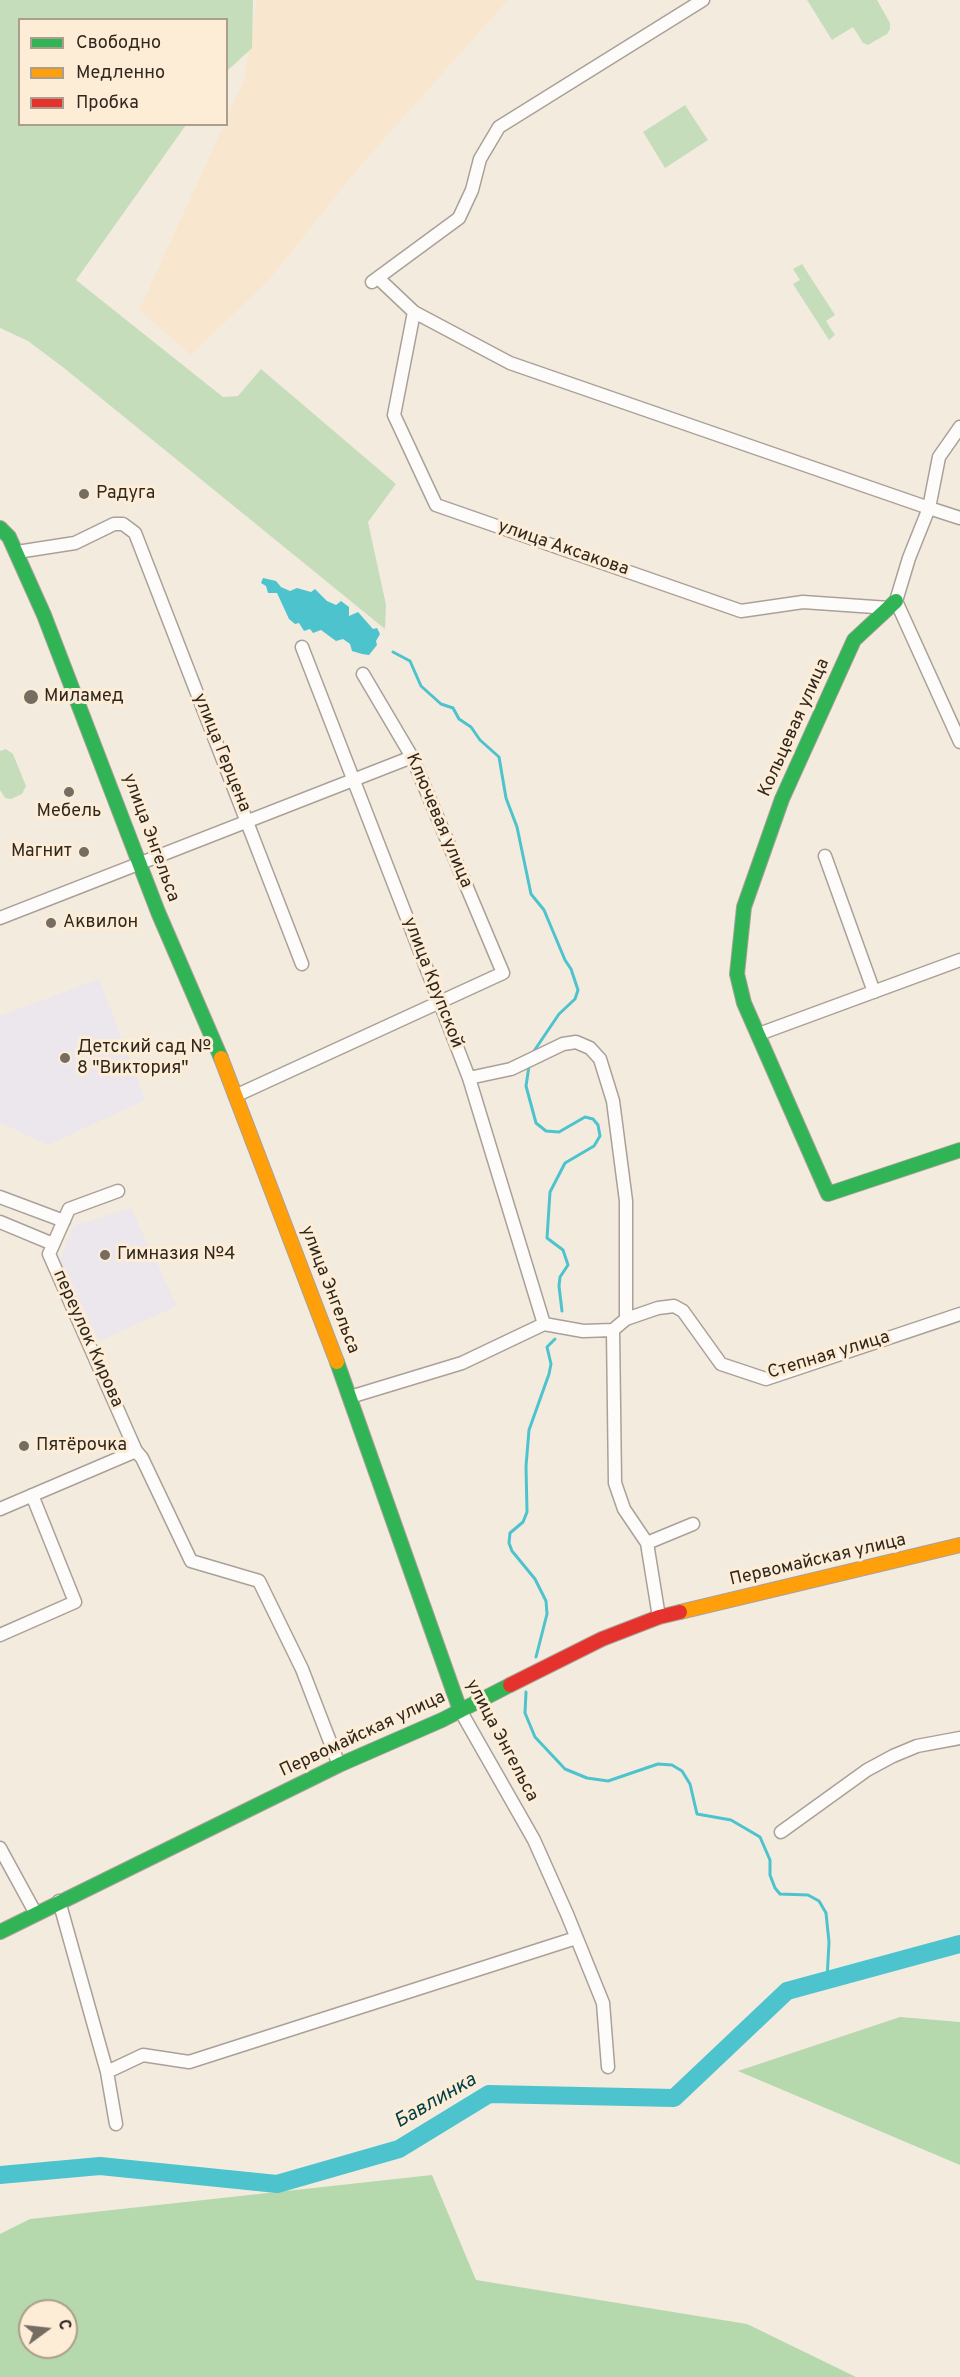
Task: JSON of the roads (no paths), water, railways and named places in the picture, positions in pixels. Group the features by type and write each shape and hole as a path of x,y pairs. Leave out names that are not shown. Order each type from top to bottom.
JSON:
{"street":[{"path":"703,0 499,127 480,159 472,190 459,218 375,280 414,312 510,363 960,518"},
{"name":"улица Аксакова","path":"414,312 394,415 436,505 741,611 803,602 892,604"},
{"path":"960,427 939,457 929,508 892,604 960,742"},
{"name":"улица Герцена","path":"17,552 75,543 114,524 130,527 140,543 302,964"},
{"name":"улица Энгельса","path":"0,528 9,537 17,552 141,863 158,912 225,1066 350,1397 460,1710 534,1840 603,2003 608,2067"},
{"name":"Кольцевая улица","path":"892,604 854,640 829,690 782,799 744,907 737,974 744,1003 828,1194 960,1150"},
{"name":"улица Крупской","path":"302,647 469,1078 544,1324"},
{"name":"Ключевая улица","path":"363,674 412,757 503,973 440,1002"},
{"path":"0,918 412,757"},
{"path":"825,856 874,992"},
{"path":"759,1034 960,960"},
{"path":"235,1096 440,1002"},
{"path":"469,1078 511,1069 563,1044 576,1042 590,1048 600,1059 613,1101 626,1201 626,1319"},
{"name":"переулок Кирова","path":"118,1191 69,1209 49,1254 136,1451 142,1458 191,1561 259,1581 302,1669 339,1765"},
{"path":"0,1197 64,1221"},
{"path":"0,1222 53,1245"},
{"name":"Степная улица","path":"613,1330 626,1319 674,1306 683,1311 721,1364 766,1379 960,1314"},
{"path":"350,1397 462,1363 544,1324 582,1331 613,1330 615,1483 624,1509 647,1543 659,1617"},
{"path":"0,1509 136,1451"},
{"path":"0,1635 75,1602 32,1495"},
{"path":"647,1543 693,1524"},
{"name":"Первомайская улица","path":"0,1932 339,1765 460,1710 570,1654 659,1617 960,1545"},
{"path":"781,1832 867,1770 893,1755 917,1746 960,1738"},
{"path":"0,1848 36,1914"},
{"path":"59,1901 106,2072 116,2124"},
{"path":"106,2072 143,2055 189,2062 576,1938"}],"water":[{"path":"263,578 276,581 281,587 290,591 297,588 311,592 315,589 327,601 336,605 341,601 349,607 349,616 358,612 373,629 377,628 380,634 376,641 377,645 369,655 362,654 352,651 350,644 343,639 336,641 321,630 313,633 310,629 304,631 299,623 295,624 289,619 277,593 268,593 266,586 261,583"}],"waterway":[{"path":"393,652 410,661 421,686 441,704 453,708 459,719 471,727 480,740 499,757 506,798 517,827 531,894 544,910 578,990 575,999 559,1014 532,1054"},
{"path":"529,1066 526,1086 536,1123 546,1131 559,1132 585,1117 593,1119 598,1125 600,1136 594,1146 565,1163 550,1192 547,1238 563,1250 568,1265 560,1277 562,1311"},
{"path":"536,1657 547,1614 546,1601 535,1579 512,1551 509,1543 510,1533 523,1522 527,1512 526,1466 529,1430 549,1374 551,1364 547,1347 555,1339"},
{"path":"526,1692 525,1713 535,1737 565,1769 587,1778 608,1781 658,1764 672,1765 682,1771 690,1784 697,1814 731,1820 760,1837 770,1860 770,1875 780,1894 808,1895 819,1901 826,1913 829,1942 827,1980"},
{"name":"Бавлинка","path":"0,2175 100,2166 277,2184 399,2149 489,2094 674,2098 787,1991 960,1944"}],"place":[{"name":"Радуга","path":"84,494"},
{"name":"Миламед","path":"31,697"},
{"name":"Мебель","path":"69,792"},
{"name":"Магнит","path":"84,852"},
{"name":"Аквилон","path":"51,923"},
{"name":"Детский сад № 8 \"Виктория\"","path":"65,1058"},
{"name":"Гимназия №4","path":"105,1255"},
{"name":"Пятёрочка","path":"24,1446"}]}
